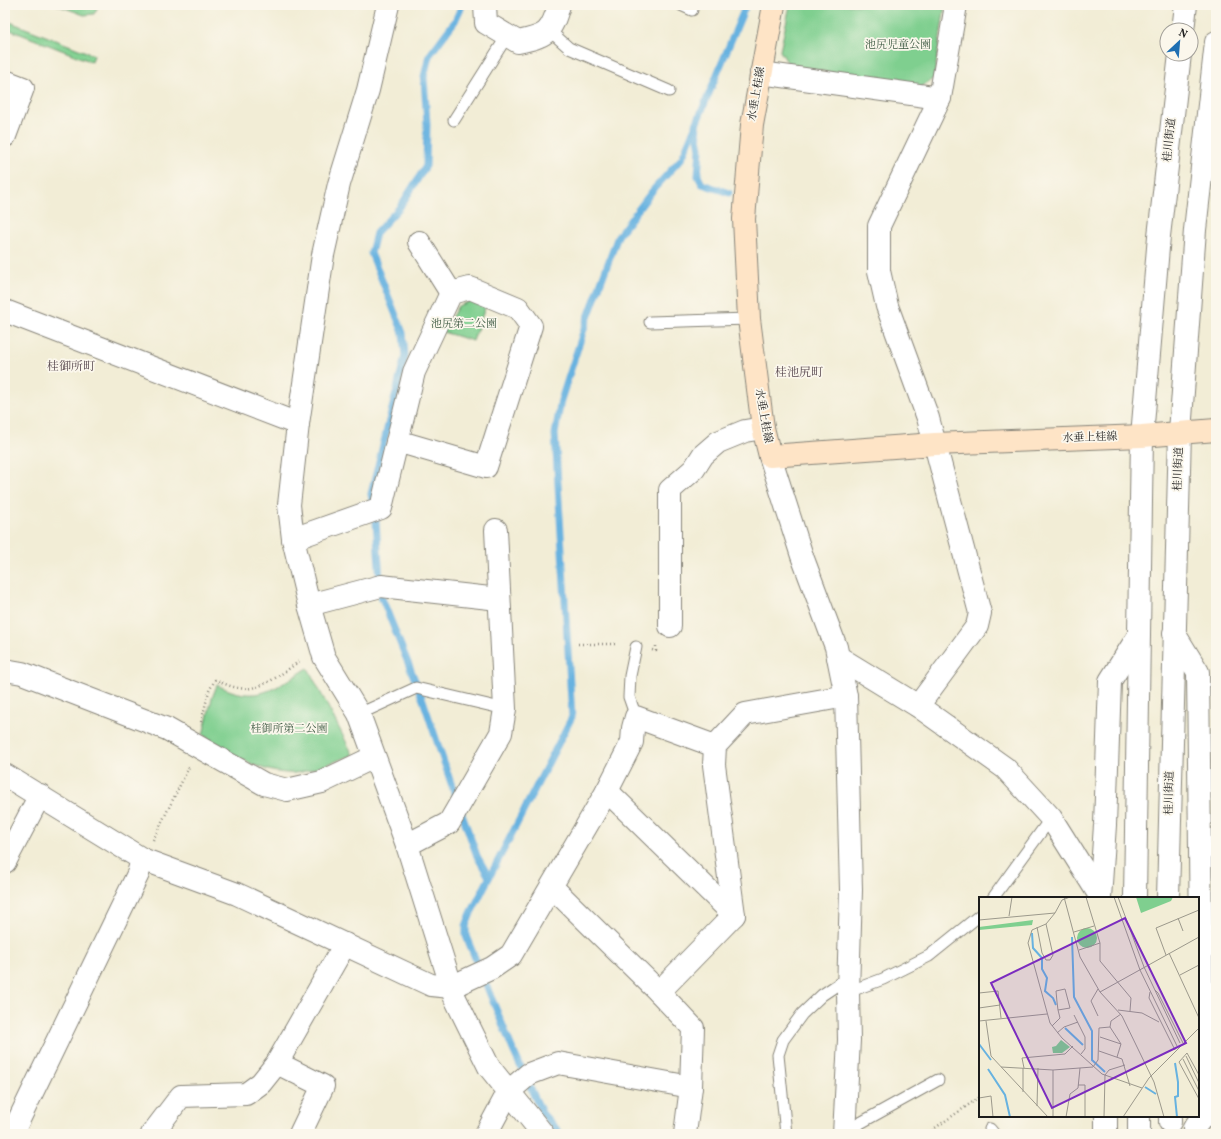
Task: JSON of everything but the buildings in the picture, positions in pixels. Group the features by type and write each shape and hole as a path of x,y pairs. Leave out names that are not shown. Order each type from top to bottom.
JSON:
{"main road":[{"name":"水垂上桂線","path":"774,5 752,125 744,219 749,319 763,428 770,456 934,444 1142,436 1216,430"}],"street":[{"path":"388,5 368,90 339,184 323,255 298,424 288,505 293,539 309,605 324,657 359,714 406,845 451,987 489,1067 519,1082 543,1134"},
{"path":"485,5 486,23 518,42 540,37 549,30 559,5"},
{"path":"918,706 977,626 980,613 928,418 887,306 879,271 879,226 940,98 956,5"},
{"path":"1183,22 1186,5"},
{"name":"桂川街道","path":"1168,897 1180,432 1195,230 1216,42"},
{"name":"桂川街道","path":"1135,897 1142,436 1159,236 1179,62"},
{"path":"761,73 940,98"},
{"path":"5,81 23,88 5,136"},
{"path":"419,242 451,293"},
{"path":"397,441 486,467 531,326 518,308 505,302 470,288 451,293"},
{"path":"293,539 381,508 414,372 451,293"},
{"path":"5,311 298,424"},
{"path":"670,626 670,490 694,470 703,455 718,442 745,431 763,428"},
{"path":"770,456 802,556 838,657 846,696 851,890 849,1040 844,1133"},
{"path":"406,845 449,823 501,733 505,709 496,530"},
{"path":"309,605 381,586 499,599"},
{"path":"1174,633 1198,672 1203,1116 1178,1125"},
{"path":"1100,897 1105,825 1110,681 1139,635"},
{"path":"838,657 918,706 1005,768 1051,818 1100,897"},
{"path":"5,670 22,673 160,726 264,784 286,790 322,782 374,757"},
{"path":"734,915 714,765 715,746 745,714 846,696"},
{"path":"5,775 40,795 142,859 237,894 431,985 451,987 483,972 511,955 608,791 632,742 633,728 636,717 715,746"},
{"path":"608,791 734,915"},
{"path":"5,862 40,795"},
{"path":"12,1134 134,881 142,859"},
{"path":"552,887 659,992 693,1028 691,1087 686,1134"},
{"path":"659,992 734,915"},
{"path":"152,1134 181,1096 246,1094 261,1083 277,1063 345,944"},
{"path":"277,1063 323,1086 300,1134"},
{"path":"486,1134 519,1082 558,1063 691,1087"},
{"path":"1106,1117 1106,1134"},
{"path":"1178,1125 1216,1122"}],"lane":[{"path":"681,5 692,10"},
{"path":"549,30 569,48 669,91"},
{"path":"454,120 507,36"},
{"path":"650,322 749,319"},
{"path":"636,647 630,676 629,697 636,717"},
{"path":"359,714 416,688 505,709"},
{"path":"994,897 1051,818"},
{"path":"786,1134 778,1055 782,1040 802,1014 817,1000 849,985 883,979 929,956 979,916"},
{"path":"844,1133 938,1080"}],"path":[{"path":"578,644 624,644 636,647"},
{"path":"142,859 186,774 196,746 203,706 215,680 239,688 250,689 260,686 321,646"},
{"path":"930,1134 935,1128 979,1098"}],"green space":[{"path":"57,5 99,5 94,14 84,15"},
{"name":"池尻児童公園","path":"790,5 945,5 934,78 918,89 789,65 780,51"},
{"path":"5,20 94,55 92,62 5,28"},
{"name":"池尻第二公園","path":"475,299 486,305 473,341 443,332 458,306"},
{"name":"桂御所第二公園","path":"308,668 353,755 324,766 295,773 283,773 258,767 246,762 203,735 212,698 217,685 243,694 265,692 275,688"}],"waterway":[{"path":"457,801 423,700 381,596 376,521 371,494 405,356 403,333 371,253 376,233 400,207 426,166 427,124 424,77 429,56 455,21 462,5"},
{"path":"561,1134 542,1113 513,1050 466,936 466,926 471,913 572,717 555,434 561,400 586,323 618,236 653,190 682,158 746,5"},
{"path":"696,126 700,149 698,176 702,184 729,193"},
{"path":"461,811 477,856 489,877"}],"district":[{"name":"桂御所町","path":"71,367"},
{"name":"桂池尻町","path":"799,373"}]}
